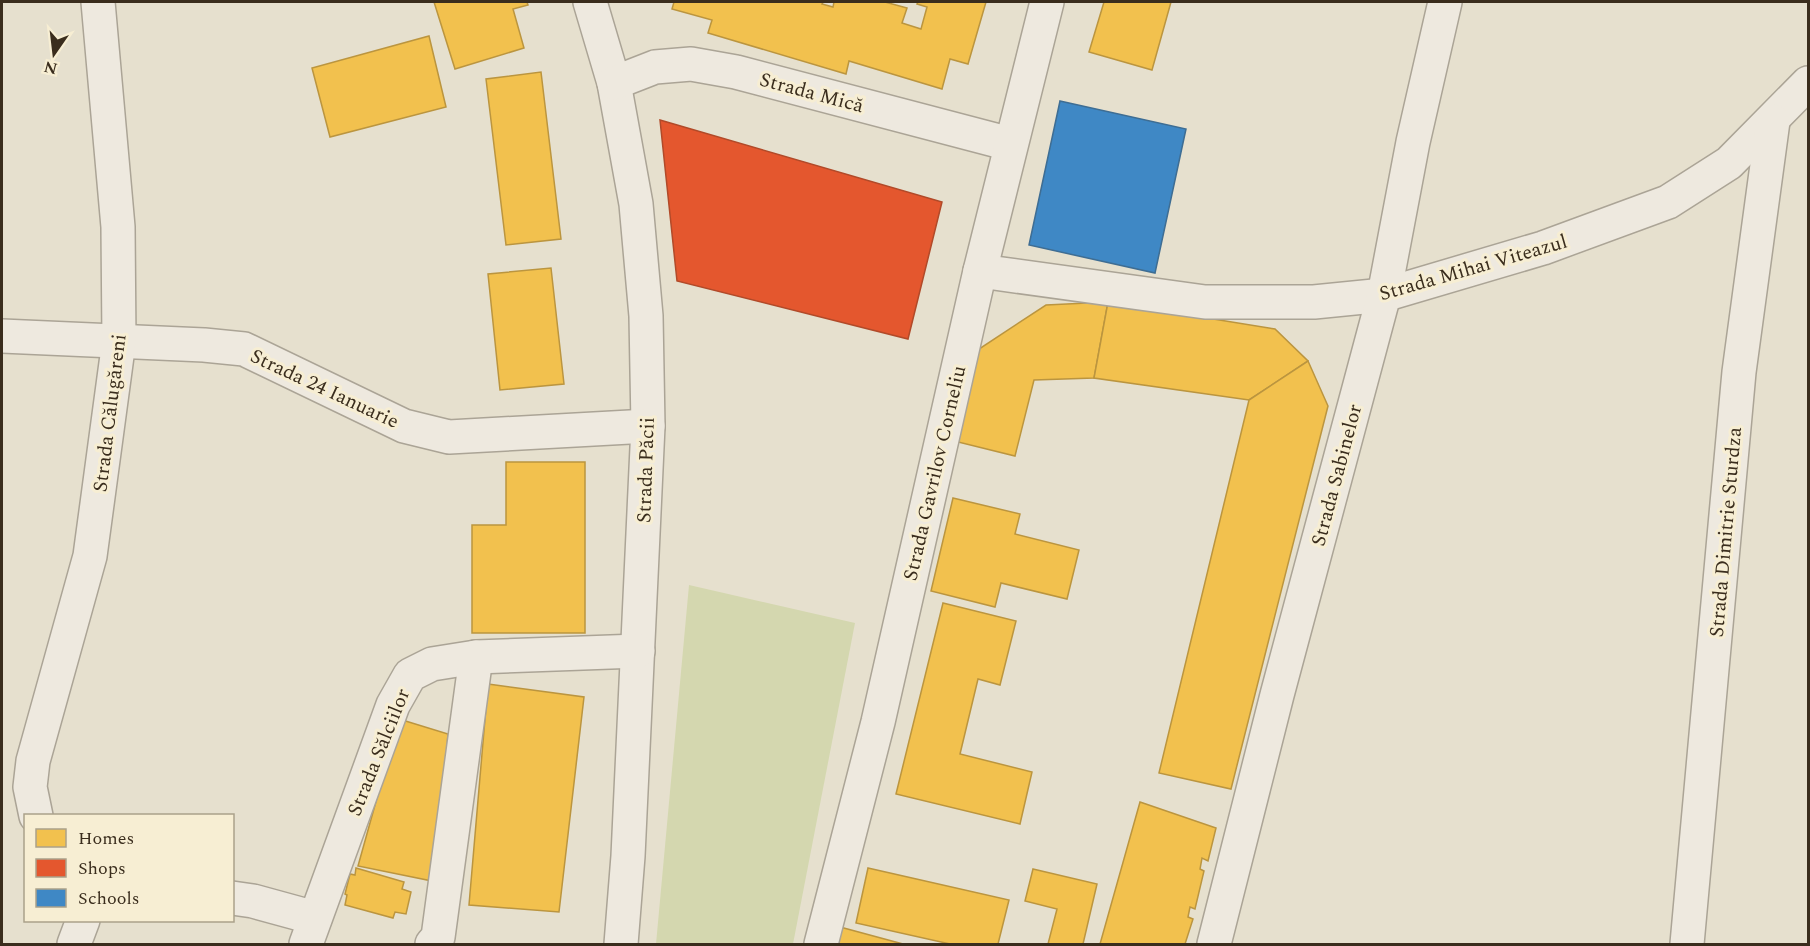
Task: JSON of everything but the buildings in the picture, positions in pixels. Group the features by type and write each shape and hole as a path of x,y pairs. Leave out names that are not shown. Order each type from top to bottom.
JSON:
{"street":[{"name":"Strada Călugăreni","path":"36,814 30,788 33,761 90,556 120,341 118,226 98,2"},
{"name":"Strada Păcii","path":"590,2 614,83 636,204 646,316 648,426 628,856 621,945"},
{"name":"Strada Gavrilov Corneliu","path":"821,945 878,722 980,271 1047,2"},
{"name":"Strada Sabinelor","path":"1214,945 1276,695 1384,295 1413,142 1444,2"},
{"name":"Strada Mică","path":"614,83 655,68 691,64 736,72 1010,144"},
{"name":"Strada Mihai Viteazul","path":"980,271 1205,302 1314,302 1384,295 1543,248 1668,202 1729,163 1809,83"},
{"name":"Strada Dimitrie Sturdza","path":"1687,945 1739,372 1773,121"},
{"name":"Strada 24 Ianuarie","path":"2,336 204,345 244,349 405,426 449,437 648,426"},
{"name":"Strada Sălciilor","path":"310,931 393,705 410,675 432,664 476,657 638,651"},
{"path":"432,945 438,937 476,657"},
{"path":"234,898 253,901 310,931"},
{"path":"74,945 83,922"}],"green space":[{"path":"689,585 855,623 793,944 656,944"}]}
